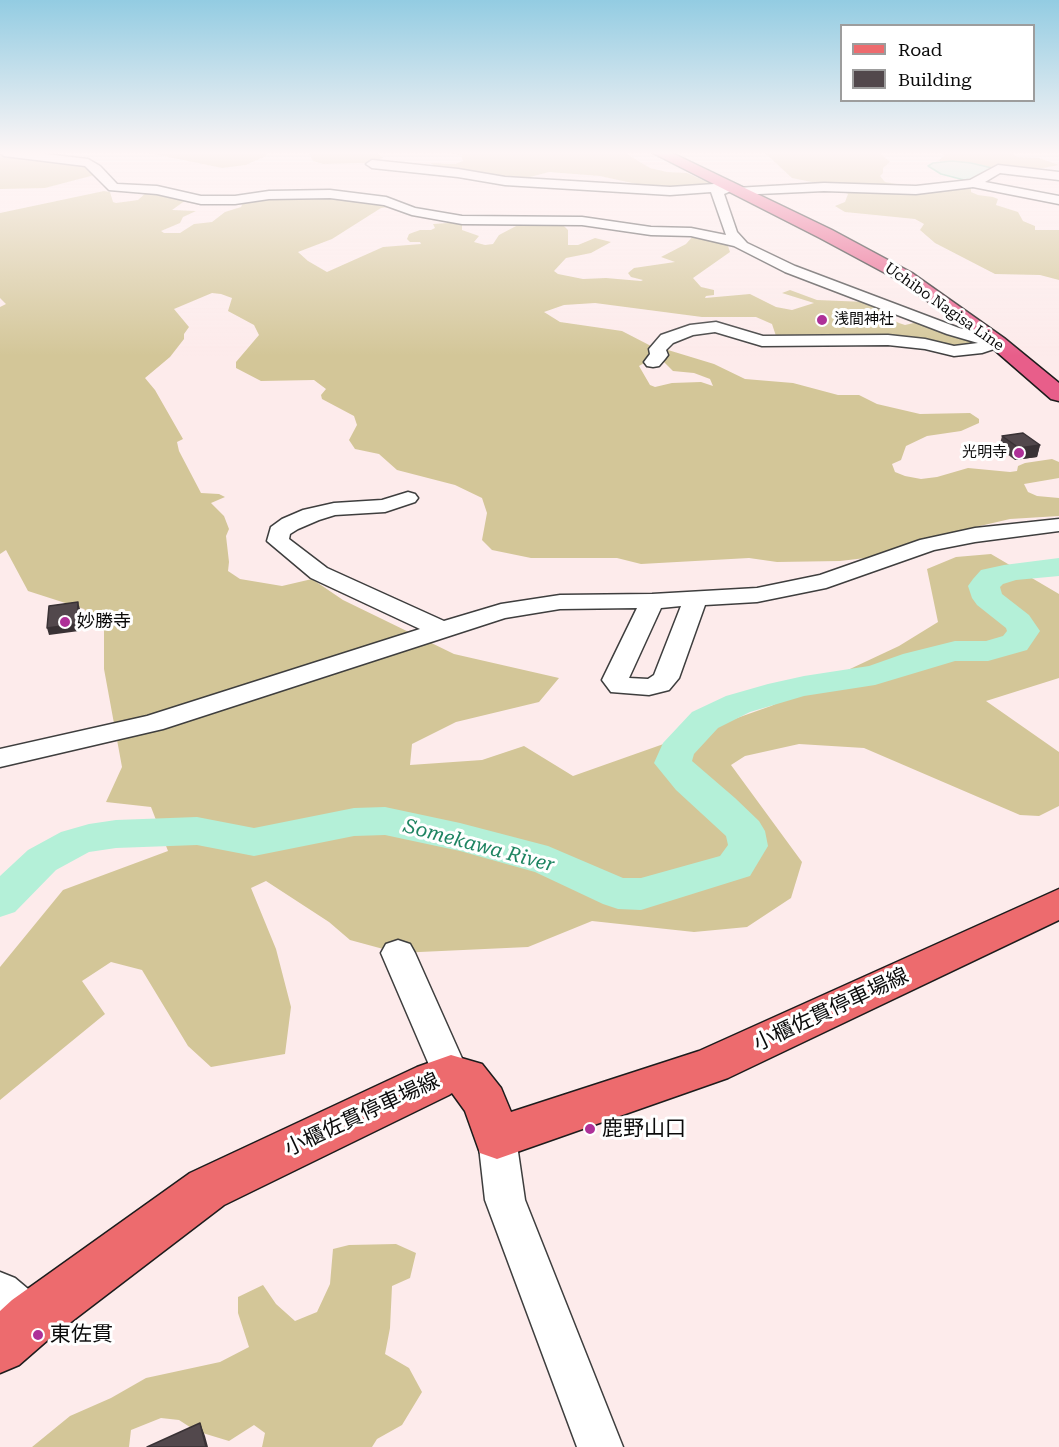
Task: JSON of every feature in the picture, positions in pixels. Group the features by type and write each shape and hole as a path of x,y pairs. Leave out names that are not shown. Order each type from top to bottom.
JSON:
{"highway":[{"name":"Uchibo Nagisa Line","path":"795,221 906,277 997,342 1059,394"}],"main road":[{"name":"小櫃佐貫停車場線","path":"10,1319 207,1189 433,1081 451,1074 466,1078 485,1102 497,1138 712,1065 1059,903"}],"street":[{"path":"525,221 582,221 651,231 691,232 737,242 798,272 953,331 997,342"},
{"path":"727,221 737,242"},
{"path":"653,362 658,355 657,349 667,339 690,330 709,327 724,328 751,340 888,340 925,344 954,351 997,342"},
{"path":"408,498 385,506 334,510 311,515 279,532 278,542 319,573 441,629"},
{"path":"0,758 153,723 501,611 560,602 652,601 757,595 826,581 928,545 975,535 1059,525"},
{"path":"652,601 615,680 620,686 649,687 660,684 666,678 696,598"},
{"path":"398,953 451,1074"},
{"path":"497,1138 505,1200 600,1447"}],"shaded area":[{"path":"0,221 181,221 161,231 180,233 194,224 214,221 361,221 332,239 298,252 327,272 383,247 421,244 410,242 407,239 409,234 420,230 431,230 435,228 433,224 462,222 462,230 479,236 474,242 485,245 493,244 499,235 518,225 485,223 562,224 568,230 568,245 578,245 595,238 611,242 591,253 566,258 554,271 558,274 583,279 641,281 643,280 631,277 628,273 634,268 675,262 661,257 686,244 693,236 733,243 728,246 730,252 693,278 701,287 714,290 714,295 705,298 750,294 776,307 792,310 814,303 782,293 790,290 817,300 866,302 879,308 881,314 899,323 905,325 918,322 977,341 980,345 974,350 922,342 776,336 772,324 756,317 702,317 595,303 564,305 544,312 560,322 622,331 651,346 653,350 646,362 639,366 650,385 655,387 672,383 701,382 713,386 710,379 694,373 673,371 661,359 661,350 668,350 714,364 745,379 793,383 838,395 859,395 877,404 920,414 970,413 979,419 979,423 961,431 927,436 906,446 901,460 892,464 895,472 905,476 921,479 937,477 968,468 1010,472 1017,471 1018,466 1025,463 1052,459 1059,462 1059,478 1024,484 1028,492 1037,496 1059,498 1059,516 1010,519 911,542 874,557 840,561 777,562 749,558 641,564 617,558 531,558 492,550 482,540 487,513 482,498 455,485 397,470 379,454 355,449 349,440 357,425 354,416 322,399 321,395 326,389 314,380 261,381 236,368 236,362 259,335 254,325 228,311 232,298 221,294 212,293 174,309 189,327 184,334 184,339 170,357 145,378 155,390 183,439 177,442 179,451 201,493 219,494 225,497 211,503 224,516 229,529 226,536 228,571 240,579 282,586 312,579 343,600 454,654 559,678 539,702 456,722 412,744 410,765 482,760 524,746 573,776 771,706 899,646 938,622 927,569 956,557 991,554 1059,594 1059,678 986,701 1059,752 1059,806 1039,816 1020,815 864,748 799,744 745,756 731,765 802,862 791,898 747,927 694,932 592,921 528,947 398,953 350,940 329,922 266,881 251,888 276,949 291,1007 285,1054 211,1067 188,1046 142,970 111,962 82,981 105,1014 0,1100 0,967 63,890 168,851 151,807 106,802 122,767 104,669 104,631 84,609 28,591 6,550 0,554 0,307 6,304 0,298"},
{"path":"918,221 1023,221 1035,226 1035,230 1059,230 1059,280 1040,275 995,274 935,243 920,230 924,224"},
{"path":"396,1244 416,1253 410,1278 392,1286 390,1328 385,1354 409,1368 422,1392 402,1425 377,1439 372,1447 262,1447 265,1433 254,1425 229,1441 196,1431 179,1420 161,1418 131,1430 129,1447 32,1447 70,1416 111,1398 146,1378 220,1362 249,1347 238,1313 238,1297 263,1285 276,1304 295,1321 317,1312 330,1284 333,1249 349,1245"}],"building":[{"path":"1023,433 1040,445 1019,448 1002,436"},
{"path":"78,602 77,624 47,628 49,606"},
{"path":"200,1423 206,1447 147,1447"}],"waterway":[{"name":"Somekawa River","path":"0,901 42,860 75,842 89,838 116,834 197,831 254,842 354,822 385,821 460,837 548,861 618,893 641,894 692,880 735,866 748,846 745,831 721,807 689,781 673,763 676,751 705,720 738,704 804,686 875,675 915,661 955,651 988,651 1015,643 1024,631 1018,622 988,598 984,586 992,577 1015,571 1059,567"}],"place":[{"name":"浅間神社","path":"822,320"},
{"name":"光明寺","path":"1019,453"},
{"name":"妙勝寺","path":"65,622"},
{"name":"鹿野山口","path":"590,1129"},
{"name":"東佐貫","path":"38,1335"}]}
